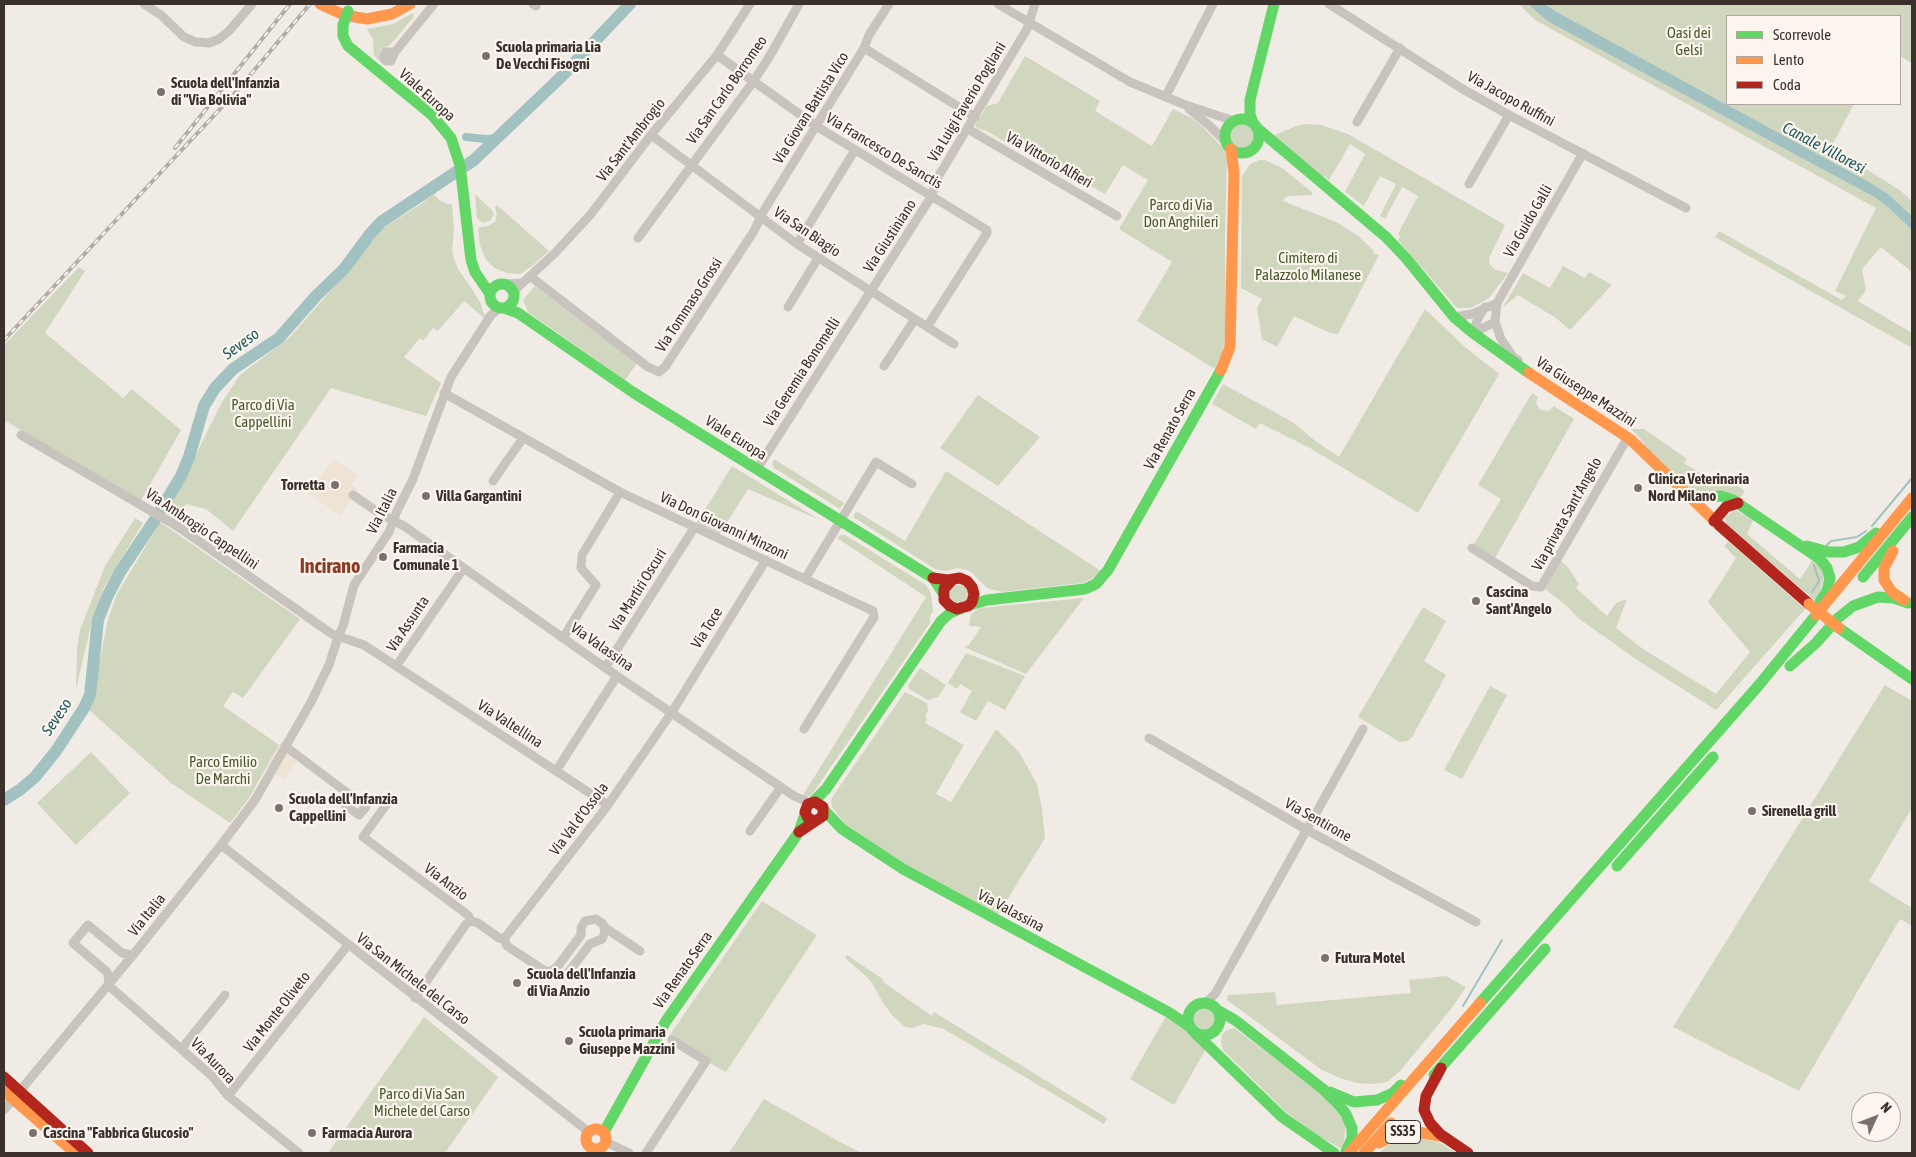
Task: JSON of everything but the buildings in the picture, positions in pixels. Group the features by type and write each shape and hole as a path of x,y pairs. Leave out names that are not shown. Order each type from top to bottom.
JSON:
{"main road":[{"path":"320,4 336,13 366,19 392,14 410,4"},
{"path":"1250,100 1236,120 1226,130 1229,145 1236,151 1249,151 1259,137 1250,114 1250,100 1274,4"},
{"name":"Viale Europa","path":"350,7 343,28 343,36 348,46 438,120 451,138 459,158 472,265 495,305 518,313 634,393 933,578 952,580"},
{"path":"1236,120 1245,119 1255,126"},
{"name":"Via Giuseppe Mazzini","path":"1255,126 1386,237 1406,258 1433,294 1454,317 1473,333 1553,390 1628,437 1710,518 1809,604 1838,628 1912,679"},
{"name":"Via Renato Serra","path":"605,1137 666,1021 814,811 826,790 941,621 950,613 979,601 1085,589 1101,579 1108,570 1227,357 1232,338 1234,173 1229,145"},
{"name":"Via Giuseppe Mazzini","path":"1249,151 1261,148 1274,150 1297,162"},
{"name":"Via Renato Serra","path":"1234,173 1239,159 1249,151"},
{"name":"Viale Europa","path":"470,251 483,273 509,290 526,318"},
{"path":"493,287 509,290 511,305 495,305 493,287"},
{"path":"1688,496 1699,498 1722,496 1738,503 1800,544 1824,564 1830,578 1825,596 1799,628 1801,636"},
{"path":"1710,518 1712,504 1722,496"},
{"path":"1800,544 1828,552 1851,550 1868,542 1898,508 1910,501"},
{"path":"1347,1153 1422,1072 1664,796 1801,636 1910,501"},
{"path":"1710,518 1726,507 1738,503"},
{"path":"1857,584 1912,517"},
{"path":"1910,604 1892,592 1884,580 1883,573 1886,562 1912,525"},
{"name":"Viale Europa","path":"933,578 944,596"},
{"path":"972,587 974,598 965,607 950,606 944,596 946,585 952,580 964,579 980,594 994,599"},
{"name":"Via Renato Serra","path":"941,621 945,610 944,596"},
{"path":"1845,599 1787,670 1816,643 1838,618 1853,606 1878,597 1894,598 1910,604"},
{"path":"1755,707 1772,687"},
{"path":"1612,872 1718,750"},
{"name":"Via Valassina","path":"814,811 928,884 1170,1013 1214,1050 1282,1117 1334,1153"},
{"path":"1417,1094 1553,939"},
{"path":"1240,1024 1230,1022 1204,1035 1192,1030 1187,1017 1197,1004 1212,1004 1218,1010 1240,1024 1323,1088 1354,1102 1377,1100 1393,1093 1414,1074 1422,1072"},
{"path":"1214,1050 1211,1039 1220,1018 1218,1010"},
{"path":"1170,1013 1180,1015 1190,1011"},
{"path":"1444,1064 1429,1087 1424,1110 1430,1123 1446,1138 1468,1153"},
{"path":"4,1077 16,1095 75,1153"},
{"path":"1323,1088 1342,1109 1350,1123 1352,1138 1347,1153"},
{"path":"4,1090 16,1095 88,1153"},
{"path":"1365,1153 1398,1116"},
{"path":"598,1129 605,1137 603,1148 592,1151 586,1142 589,1132 598,1129"},
{"name":"SS35","path":"1365,1153 1388,1137 1404,1132 1424,1132 1446,1138"}],"street":[{"path":"147,7 161,15 180,33 196,42 215,41 229,31 252,4"},
{"path":"395,52 434,4"},
{"name":"Via Sant'Ambrogio","path":"509,290 531,277 583,223 651,135 717,55 750,4"},
{"name":"Via San Carlo Borromeo","path":"638,238 753,82 772,54 798,4"},
{"path":"864,48 869,35 889,4"},
{"path":"998,4 1130,82 1183,104 1236,120"},
{"name":"Via Luigi Faverio Pogliani","path":"931,196 938,177 1027,28 1035,4"},
{"path":"1166,96 1213,4"},
{"name":"Via Jacopo Ruffini","path":"1329,4 1454,84 1686,208"},
{"name":"Via Giovan Battista Vico","path":"761,217 864,48 975,117"},
{"path":"1357,122 1400,48"},
{"name":"Via Francesco De Sanctis","path":"717,55 816,126 984,228 987,233 927,326"},
{"path":"1183,104 1210,126 1229,145"},
{"path":"1469,184 1509,115"},
{"name":"Via Vittorio Alfieri","path":"968,129 1117,216"},
{"name":"Via San Biagio","path":"651,135 797,244 954,344"},
{"path":"797,244 856,150"},
{"name":"Via Guido Galli","path":"1553,390 1513,357 1501,339 1495,322 1497,303 1583,153"},
{"name":"Via Giustiniano","path":"872,290 931,196"},
{"name":"Via Tommaso Grossi","path":"531,277 648,367 659,372 665,368 754,231 761,217"},
{"path":"788,307 818,258"},
{"name":"Via Geremia Bonomelli","path":"757,469 872,290"},
{"path":"1454,317 1472,314 1497,303"},
{"name":"Via Italia","path":"4,1110 133,955 255,800 311,702 329,665 343,626 354,585 389,532 429,439 444,392 451,377 495,305"},
{"path":"1473,333 1478,318 1486,307"},
{"path":"884,366 915,319"},
{"path":"1473,333 1495,322"},
{"name":"Via Don Giovanni Minzoni","path":"444,392 620,492 873,610 875,614 804,729"},
{"name":"Via Ambrogio Cappellini","path":"21,435 162,517 306,617 338,637"},
{"name":"Via privata Sant'Angelo","path":"1472,548 1532,586 1540,587 1628,437"},
{"path":"493,481 523,438"},
{"path":"805,579 876,462 912,484"},
{"path":"562,638 596,586 595,582 582,569 580,563 583,552 620,492"},
{"name":"Via Valassina","path":"353,495 394,521 814,811"},
{"name":"Via Martiri Oscuri","path":"605,668 694,528"},
{"name":"Via Toce","path":"672,712 766,560"},
{"name":"Via Assunta","path":"338,637 364,645 397,665 463,569"},
{"name":"Via Valtellina","path":"397,665 608,805"},
{"path":"556,771 617,676"},
{"name":"Via Val d'Ossola","path":"504,939 608,805 672,712"},
{"path":"1204,1003 1215,994 1363,729"},
{"name":"Via Sentirone","path":"1149,738 1307,830 1476,922"},
{"path":"285,746 366,806 359,814 336,798"},
{"path":"750,831 781,787"},
{"name":"Via Anzio","path":"388,802 364,838 468,915 471,921 478,923 498,938 504,939 507,946 544,971"},
{"name":"Via San Michele del Carso","path":"221,845 589,1132"},
{"path":"544,971 552,971 558,966 581,936 581,928 585,921 596,919 604,927 640,951"},
{"path":"415,998 466,924 471,921"},
{"path":"108,985 107,972 73,943 88,925 122,953 133,955"},
{"path":"544,971 557,976 568,972 590,944 602,939 605,932 604,927"},
{"name":"Via Monte Oliveto","path":"228,1096 348,945"},
{"name":"Via Aurora","path":"108,985 182,1048 212,1076 228,1096 299,1153"},
{"path":"1215,994 1218,1010"},
{"path":"182,1048 225,995"},
{"path":"646,1153 706,1061 672,1040"},
{"path":"605,1137 629,1153"}],"green space":[{"path":"1519,4 1528,4 1547,21 1876,198 1890,209 1912,230 1912,272 1881,247 1862,269 1866,290 1858,301 1912,333 1912,348 1715,237 1719,231 1842,300 1846,296 1835,291 1876,208 1535,20"},
{"name":"Oasi dei Gelsi","path":"1545,4 1912,4 1912,63 1901,57 1901,15 1726,15 1726,104"},
{"path":"413,13 413,18 390,45 380,49 378,60 374,55 373,39 367,29 393,24"},
{"name":"Parco di Via Don Anghileri","path":"1025,56 1100,101 1095,111 1152,146 1173,109 1193,119 1225,150 1227,159 1225,238 1226,327 1223,351 1215,369 1137,321 1172,262 1119,229 1148,180 1123,165 1105,194 1023,147 1017,149 985,130 978,129 975,125 987,106 998,103"},
{"name":"Oasi dei Gelsi","path":"1728,105 1853,105 1831,147 1901,191 1912,201 1912,216 1887,193"},
{"path":"1242,124 1247,125 1253,131 1253,141 1247,147 1242,148 1237,147 1231,141 1230,136 1231,131 1237,125"},
{"path":"1307,124 1321,125 1348,134 1505,225 1489,258 1490,265 1496,270 1508,273 1489,298 1471,308 1457,308 1398,240 1400,236 1398,234 1418,196 1402,187 1385,219 1380,216 1396,184 1380,176 1364,206 1345,192 1365,154 1350,144 1329,180 1324,176 1322,177 1277,140 1275,135 1296,126"},
{"name":"Cimitero di Palazzolo Milanese","path":"1259,160 1265,160 1282,168 1313,193 1311,195 1285,197 1283,201 1336,222 1357,235 1374,251 1373,253 1379,255 1338,334 1330,333 1294,316 1277,347 1262,339 1257,308 1262,299 1241,288 1242,176 1250,164"},
{"name":"Parco di Via Cappellini","path":"434,194 439,200 452,204 454,231 452,250 454,259 486,315 484,318 464,301 438,331 433,328 423,341 420,338 404,357 441,383 426,416 331,388 233,531 206,509 186,504 177,520 165,513 222,402 239,376 290,337 382,229"},
{"path":"475,194 492,210 494,214 490,221 483,223 477,218"},
{"path":"497,205 549,251 520,274 507,273 494,268 485,258 480,245 478,228 495,222 497,214 495,208"},
{"path":"1563,266 1585,278 1589,272 1612,285 1570,330 1556,318 1518,295 1503,307 1523,273 1550,288"},
{"path":"79,267 85,271 45,333 123,398 132,389 181,430 140,502 4,420 4,345"},
{"path":"535,286 637,363 625,380 528,312 523,300"},
{"path":"1425,309 1465,347 1499,374 1418,513 1310,448 1260,423 1256,429 1212,404 1223,384 1294,423 1314,440 1339,457"},
{"path":"1532,393 1538,397 1536,403 1540,410 1549,411 1554,406 1574,419 1495,558 1474,544 1501,499 1478,485"},
{"path":"978,395 1040,437 998,486 940,448"},
{"path":"1631,429 1644,429 1687,459 1684,463 1704,476 1733,483 1745,491 1739,499 1691,491 1651,453"},
{"path":"774,459 844,503 840,509 774,468 772,464"},
{"path":"732,466 820,520 748,489 719,535 696,524"},
{"path":"946,471 1101,571 1093,578 1082,583 1002,592 987,588 970,571 958,568 945,571 935,569 853,517 856,511 905,541"},
{"path":"1735,510 1753,520 1747,534 1800,579 1813,559 1825,573 1817,602 1726,525 1725,517"},
{"path":"135,518 143,523 103,589 92,621 76,689 77,648 80,630 105,566"},
{"name":"Parco Emilio De Marchi","path":"160,522 300,619 243,698 233,692 223,706 279,745 249,798 230,823 170,782 88,709 108,619 117,594"},
{"path":"845,535 926,585 931,594 933,611 930,616 930,623 813,793 806,797 803,795 926,597 837,538"},
{"path":"1728,541 1805,609 1716,710 1640,662 1578,618 1567,606 1545,589 1561,561 1567,566 1579,584 1576,588 1607,616 1616,603 1627,599 1616,628 1643,649 1716,694 1750,652 1708,602 1736,558 1724,546"},
{"path":"959,585 965,588 968,594 965,600 959,603 953,600 950,594 953,588"},
{"path":"1084,598 1026,674 964,647 969,645 981,627 969,626 971,614 980,608"},
{"path":"1423,607 1446,621 1424,661 1446,675 1412,737 1408,741 1400,742 1358,717"},
{"path":"966,653 1025,676 1005,710 988,701 976,721 960,712 972,691 960,684 957,689 948,683"},
{"path":"920,668 946,685 938,697 928,700 909,689 908,686"},
{"path":"1885,685 1912,701 1912,808 1869,881 1912,908 1912,926 1900,919 1799,1091 1673,1027"},
{"path":"1490,686 1507,695 1462,779 1444,770"},
{"path":"905,692 927,703 928,711 925,723 964,745 936,794 951,802 996,729 1019,752 1037,784 1045,838 996,918 911,871 848,828 832,807 831,801 833,796"},
{"path":"91,752 130,793 76,845 37,803"},
{"path":"762,901 817,935 726,1072 667,1039"},
{"path":"847,955 932,1016 934,1012 1107,1118 1104,1124 944,1029 923,1024 912,1028 905,1027 892,1015 868,978 845,958"},
{"path":"1446,976 1466,987 1451,1009 1400,1071 1387,1082 1371,1084 1357,1083 1322,1070 1227,1000 1228,995 1275,992 1277,1005 1411,993 1409,980"},
{"path":"1203,1007 1211,1011 1215,1019 1211,1027 1203,1031 1195,1027 1191,1019 1195,1011"},
{"path":"1166,1016 1182,1026 1207,1047 1174,1105 1130,1079"},
{"name":"Parco di Via San Michele del Carso","path":"424,1017 498,1077 445,1153 328,1153"},
{"path":"1234,1028 1319,1091 1346,1123 1343,1149 1318,1136 1285,1111 1223,1050 1222,1035 1225,1031"},
{"path":"764,1099 840,1142 861,1153 729,1153"},
{"path":"1416,1136 1442,1144 1456,1153 1379,1153 1387,1146"}],"shaded area":[{"path":"333,459 358,475 351,485 358,489 340,515 309,494"},
{"path":"280,744 298,759 284,779 266,768"}],"water":[{"path":"1528,4 1545,4 1869,182 1887,193 1912,216 1912,230 1876,198 1547,21"}],"waterway":[{"name":"Seveso","path":"4,800 35,777 56,751 84,708 90,695 98,620 107,597 120,572 181,476 189,457 204,406 215,388 233,369 279,338 316,296 344,269 381,222 474,160 561,77 630,4"},
{"path":"466,137 498,138"},
{"path":"1872,526 1912,478"},
{"path":"1827,545 1831,541 1857,537 1866,531"},
{"path":"1812,592 1819,581 1814,565"},
{"path":"1463,1006 1502,940"}],"railway":[{"path":"175,148 290,4"},
{"path":"4,340 235,93 310,4"}],"traffic: fast":[{"path":"1253,123 1250,114 1250,100 1274,4"},
{"path":"343,25 348,11"},
{"path":"343,25 343,36 348,46 432,115 451,138 460,165 471,260 475,272 490,294"},
{"path":"1242,119 1254,124 1259,136 1254,148 1242,153 1230,148 1225,136 1230,124 1242,119"},
{"path":"1257,128 1386,237 1406,258 1454,317 1529,373"},
{"path":"502,284 511,287 514,296 511,305 502,308 493,305 490,296 493,287 502,284"},
{"path":"504,308 518,313 634,393 933,578 943,593"},
{"path":"970,605 987,600 1085,589 1096,584 1108,570 1221,370"},
{"path":"1688,496 1699,498 1721,496 1733,500 1820,559 1827,568 1830,578 1827,591 1820,602"},
{"path":"1863,577 1912,517"},
{"path":"1807,546 1829,552 1844,552 1859,547 1876,533"},
{"path":"1790,666 1816,643 1838,618 1853,606 1878,597 1894,598 1908,603"},
{"path":"813,802 826,789 941,621 950,613 960,609"},
{"path":"1480,1003 1759,685 1816,615"},
{"path":"1839,628 1912,679"},
{"path":"1617,866 1713,757"},
{"path":"824,810 842,829 903,869 1170,1013 1190,1027"},
{"path":"604,1132 666,1021 799,832 805,814"},
{"path":"1434,1075 1545,949"},
{"path":"1204,1003 1210,1004 1215,1008 1219,1013 1220,1019 1219,1025 1215,1030 1210,1034 1204,1035 1198,1034 1193,1030 1189,1025 1188,1019 1189,1013 1193,1008 1198,1004 1204,1003"},
{"path":"1219,1011 1235,1020 1323,1089 1338,1104 1346,1114 1352,1128 1352,1138 1346,1152"},
{"path":"1195,1033 1282,1117 1334,1153"},
{"path":"1330,1092 1354,1102 1377,1100 1393,1093 1401,1085"}],"traffic: slow":[{"path":"320,4 344,15 367,19 392,14 410,4"},
{"path":"1221,370 1230,347 1234,173 1231,149"},
{"path":"1529,373 1630,439 1719,525"},
{"path":"1816,615 1912,498"},
{"path":"1893,551 1884,568 1884,580 1892,592 1904,600"},
{"path":"1809,604 1839,628"},
{"path":"1349,1153 1480,1003"},
{"path":"4,1091 75,1153"},
{"path":"1364,1153 1391,1123"},
{"path":"592,1129 600,1129 606,1135 606,1139 606,1143 600,1149 592,1149 586,1143 586,1135 592,1129"},
{"path":"1379,1143 1397,1134 1413,1131 1444,1137"}],"traffic: jam":[{"path":"1714,521 1726,507 1738,503"},
{"path":"1719,525 1809,604"},
{"path":"933,578 948,580 960,578 967,581 972,587 974,594 972,602 968,606 957,609 950,606 944,600 944,589 952,580"},
{"path":"799,832 823,816 823,807 815,802 808,804 805,812 808,818 814,821"},
{"path":"1441,1068 1426,1096 1424,1110 1430,1123 1440,1134 1468,1153"},
{"path":"4,1077 88,1153"}],"place":[{"name":"Scuola primaria Lia De Vecchi Fisogni","path":"486,56"},
{"name":"Scuola dell'Infanzia di \"Via Bolivia\"","path":"161,92"},
{"name":"Torretta","path":"335,485"},
{"name":"Clinica Veterinaria Nord Milano","path":"1638,488"},
{"name":"Villa Gargantini","path":"426,496"},
{"name":"Farmacia Comunale 1","path":"383,557"},
{"name":"Cascina Sant'Angelo","path":"1476,601"},
{"name":"Scuola dell'Infanzia Cappellini","path":"279,808"},
{"name":"Sirenella grill","path":"1752,811"},
{"name":"Futura Motel","path":"1325,958"},
{"name":"Scuola dell'Infanzia di Via Anzio","path":"517,983"},
{"name":"Scuola primaria Giuseppe Mazzini","path":"569,1041"},
{"name":"Cascina \"Fabbrica Glucosio\"","path":"33,1133"},
{"name":"Farmacia Aurora","path":"312,1133"}],"district":[{"name":"Incirano","path":"330,567"}],"water label":[{"name":"Canale Villoresi","path":"1824,148"}]}
